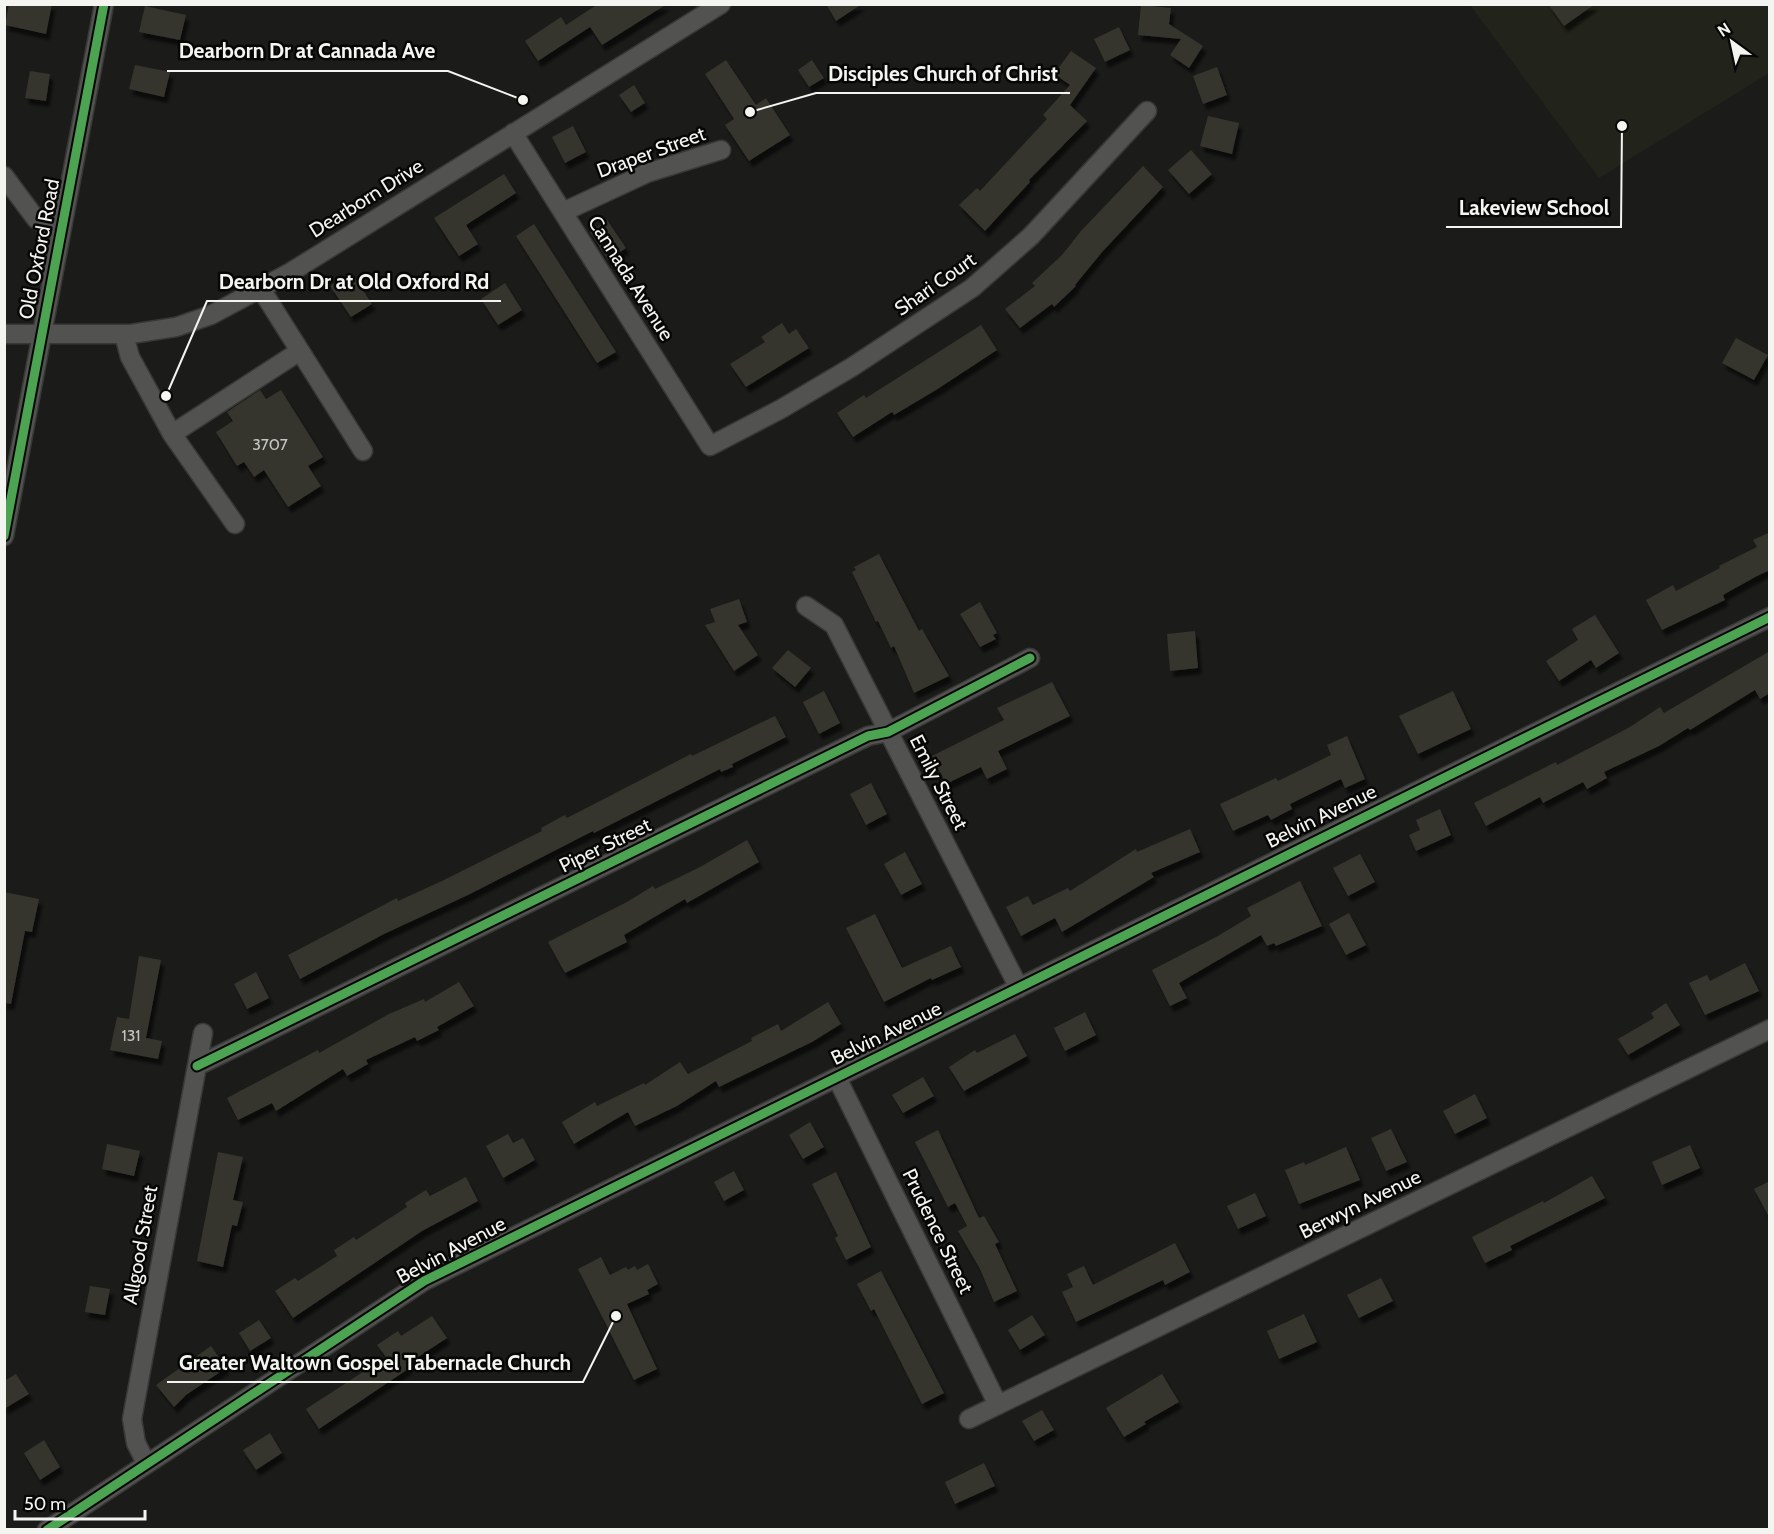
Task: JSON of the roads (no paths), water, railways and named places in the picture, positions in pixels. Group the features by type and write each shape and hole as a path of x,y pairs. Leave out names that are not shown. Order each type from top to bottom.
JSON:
{"street":[{"name":"Old Oxford Road","path":"4,536 104,4"},
{"name":"Dearborn Drive","path":"4,334 124,335 176,327 211,315 261,289 720,4"},
{"name":"Shari Court","path":"710,446 781,409 852,367 972,288 1031,236 1147,111"},
{"name":"Cannada Avenue","path":"513,133 710,446"},
{"name":"Draper Street","path":"563,212 647,172 721,150"},
{"path":"4,176 36,219 61,233"},
{"path":"261,289 363,451"},
{"path":"124,335 130,357 172,434 235,524"},
{"path":"172,434 300,351"},
{"name":"Emily Street","path":"806,606 834,625 1019,988"},
{"name":"Belvin Avenue","path":"47,1530 424,1281 1770,616"},
{"name":"Piper Street","path":"197,1066 868,736 888,732 1030,658"},
{"name":"Berwyn Avenue","path":"969,1419 1770,1029"},
{"name":"Allgood Street","path":"146,1464 135,1443 132,1419 203,1033"},
{"name":"Prudence Street","path":"837,1078 998,1405"}],"place":[{"name":"Dearborn Dr at Cannada Ave","path":"523,100"},
{"name":"Disciples Church of Christ","path":"750,112"},
{"name":"Lakeview School","path":"1622,126"},
{"name":"Dearborn Dr at Old Oxford Rd","path":"166,396"},
{"name":"Greater Waltown Gospel Tabernacle Church","path":"616,1316"}]}
